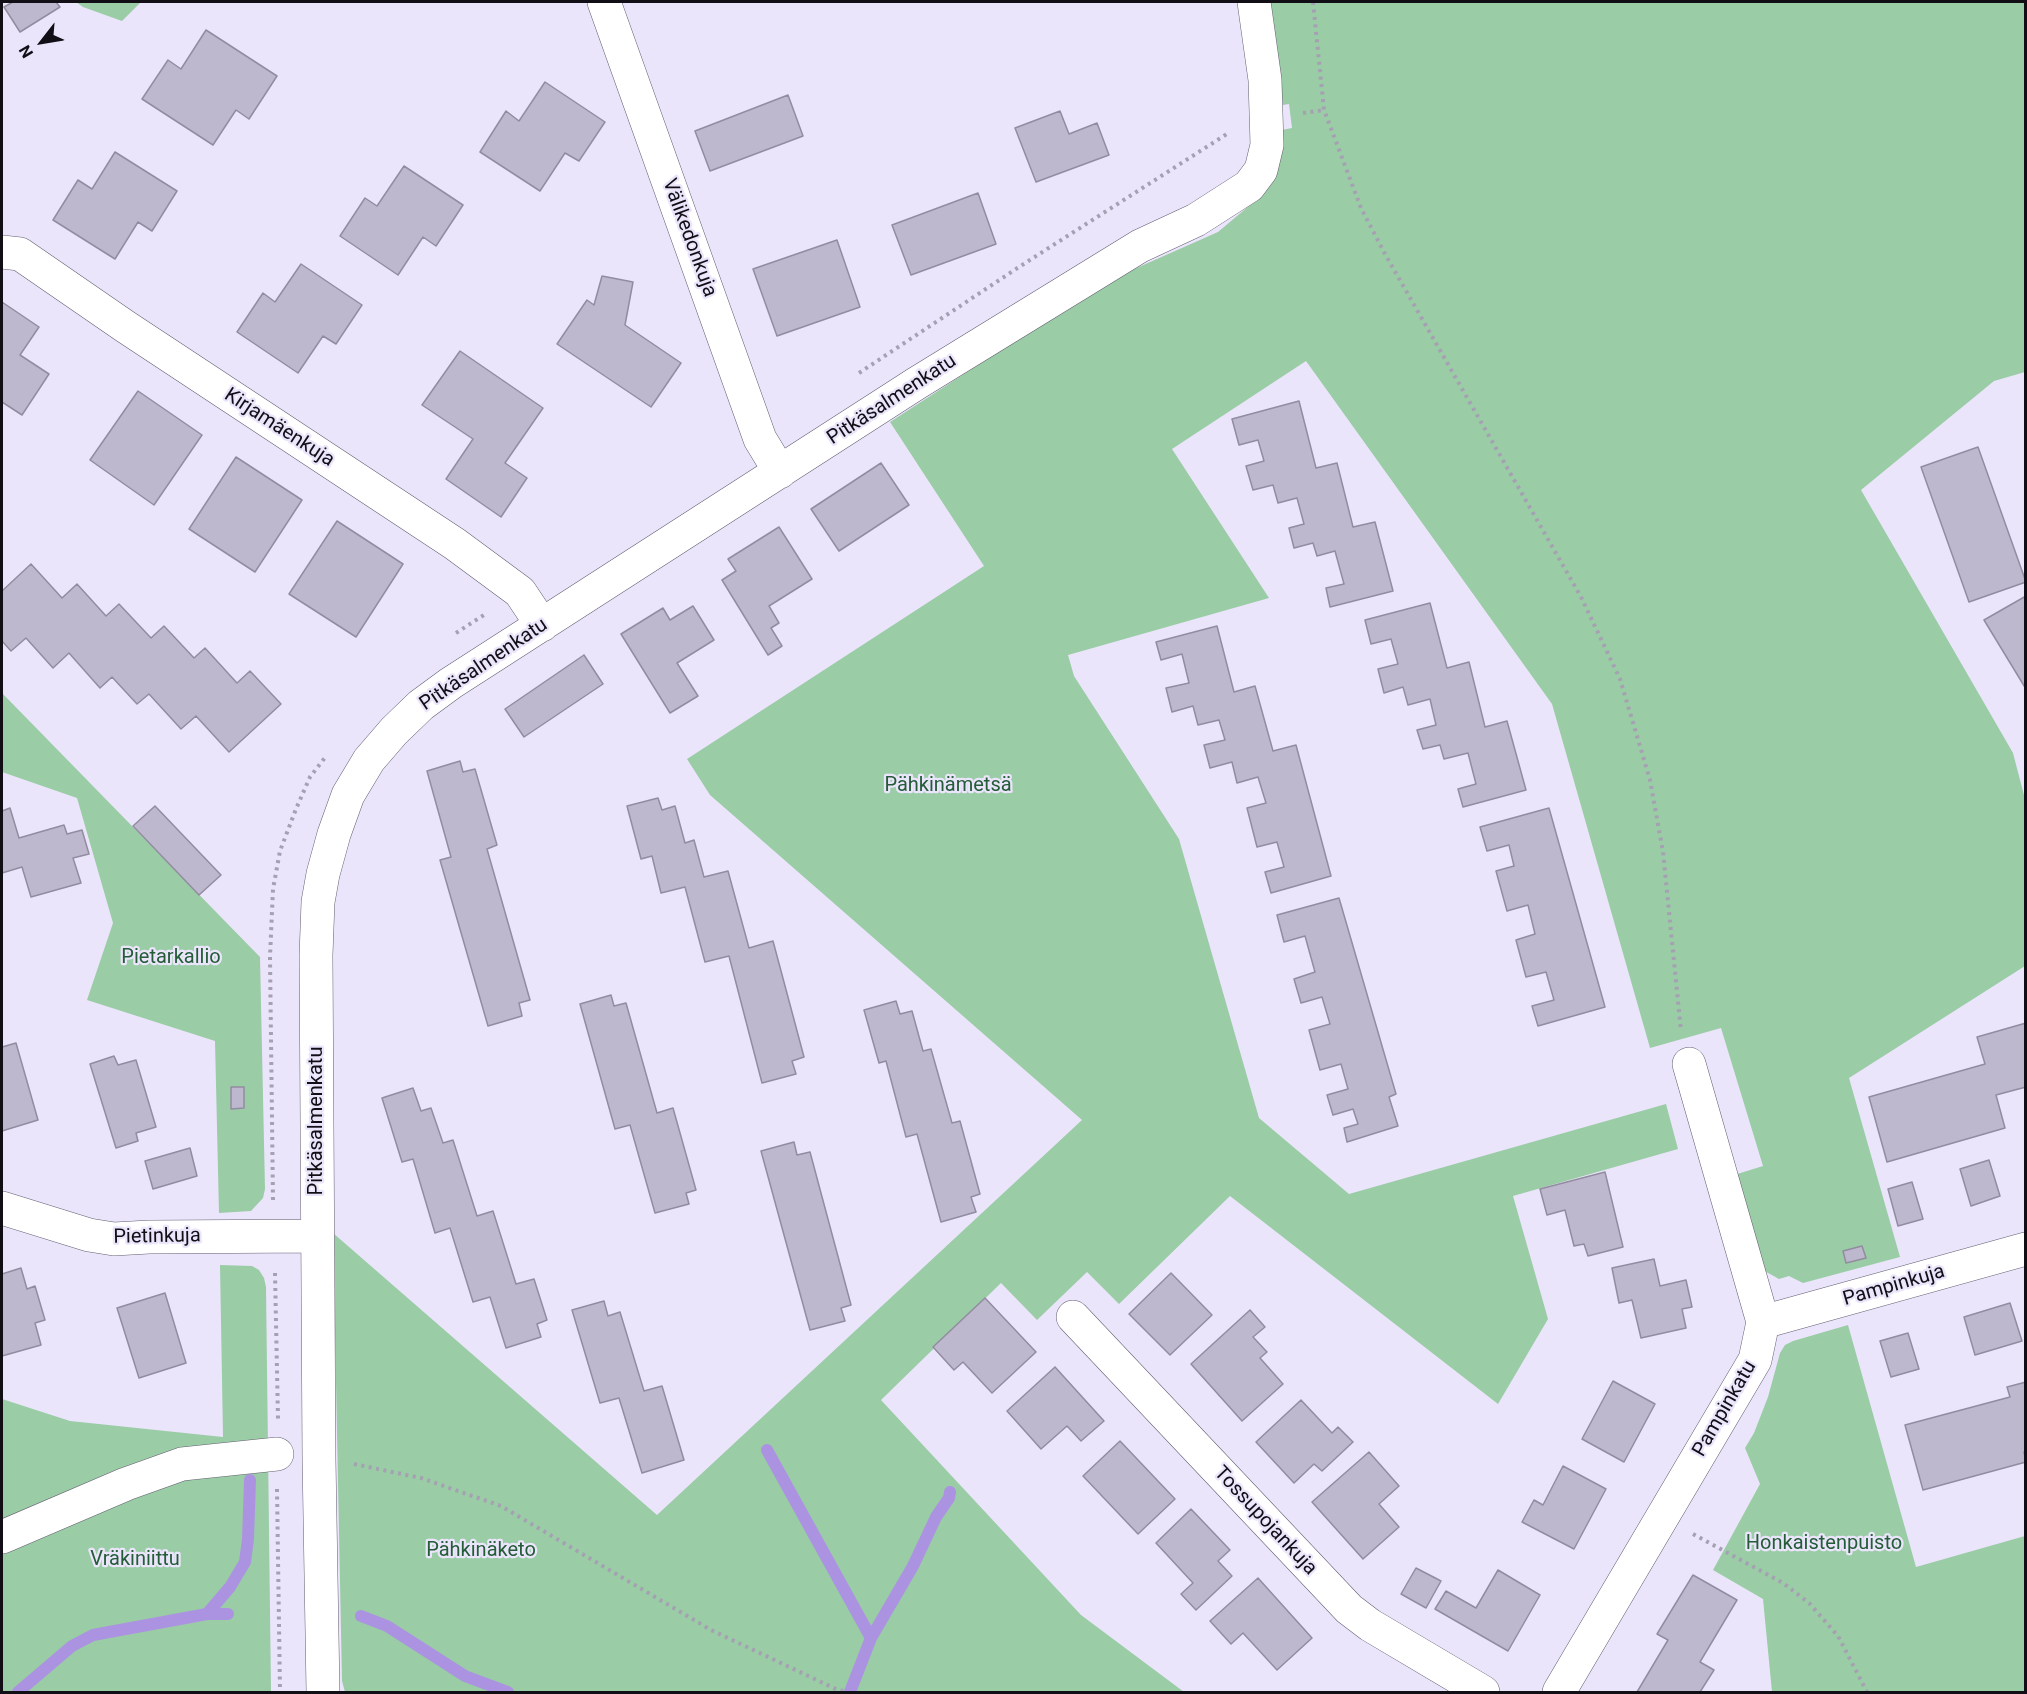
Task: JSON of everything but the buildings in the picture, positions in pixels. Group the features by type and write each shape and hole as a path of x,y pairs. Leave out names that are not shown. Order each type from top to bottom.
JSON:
{"street":[{"name":"Välikedonkuja","path":"604,2 760,439 780,472"},
{"name":"Pitkäsalmenkatu","path":"323,1692 318,1459 316,954 318,902 334,834 348,795 369,760 394,731 421,705 451,683 917,383 1140,246 1196,220 1249,186 1261,170 1267,145 1265,80 1254,2"},
{"name":"Kirjamäenkuja","path":"2,252 20,254 132,331 455,544 520,592 542,625"},
{"name":"Pampinkatu","path":"1559,1692 1755,1360 1763,1322 1689,1064"},
{"name":"Pietinkuja","path":"2,1209 89,1235 114,1239 317,1236"},
{"name":"Pampinkuja","path":"1763,1322 2025,1249"},
{"name":"Tossupojankuja","path":"1073,1317 1349,1609 1370,1625 1483,1692"},
{"path":"2,1537 115,1488 182,1464 277,1455"}],"path":[{"path":"1314,2 1324,110 1361,208 1581,597 1620,679 1650,780 1663,852 1680,1028 1689,1064"},
{"path":"346,1462 421,1478 501,1506 711,1630 838,1690 848,1692"},
{"path":"1662,1517 1783,1583 1809,1604 1838,1636 1868,1692"}],"green space":[{"path":"76,2 141,2 122,21 83,7"},
{"path":"1269,2 2025,2 2025,372 1994,381 1861,490 2013,753 2025,799 2025,966 1849,1078 1900,1257 1803,1283 1789,1276 1779,1279 1761,1269 1734,1175 1763,1166 1721,1028 1650,1048 1552,704 1306,361 1172,449 1269,598 1068,655 1074,676 1179,839 1259,1118 1349,1194 1666,1104 1678,1149 1513,1196 1548,1319 1498,1404 1230,1196 1119,1304 1087,1272 1037,1320 1001,1283 881,1400 1081,1615 1184,1692 345,1692 342,1681 333,1233 657,1515 1082,1120 710,795 687,759 984,566 890,422 1092,291 1132,270 1218,232 1262,195 1282,130 1292,128 1289,104 1283,105"},
{"name":"Pietarkallio","path":"2,693 260,957 265,1189 263,1198 251,1211 219,1213 215,1041 87,1000 113,923 77,798 2,772"},
{"name":"Vräkiniittu","path":"220,1265 252,1266 259,1270 266,1287 271,1692 2,1692 2,1399 70,1421 223,1437"},
{"name":"Honkaistenpuisto","path":"1848,1325 1916,1567 2025,1536 2025,1692 1772,1692 1763,1599 1713,1570 1760,1484 1745,1448 1754,1433 1768,1397 1780,1353 1785,1345 1793,1341"}],"waterway":[{"path":"767,1450 871,1638"},
{"path":"207,1614 230,1587 245,1562 250,1480"},
{"path":"850,1692 871,1638 913,1566 950,1492"},
{"path":"18,1692 72,1646 93,1635 207,1614 228,1614"},
{"path":"361,1616 387,1626 465,1676 508,1692"}],"park label":[{"name":"Pähkinämetsä","path":"948,786"},
{"name":"Pähkinäketo","path":"481,1551"}]}
